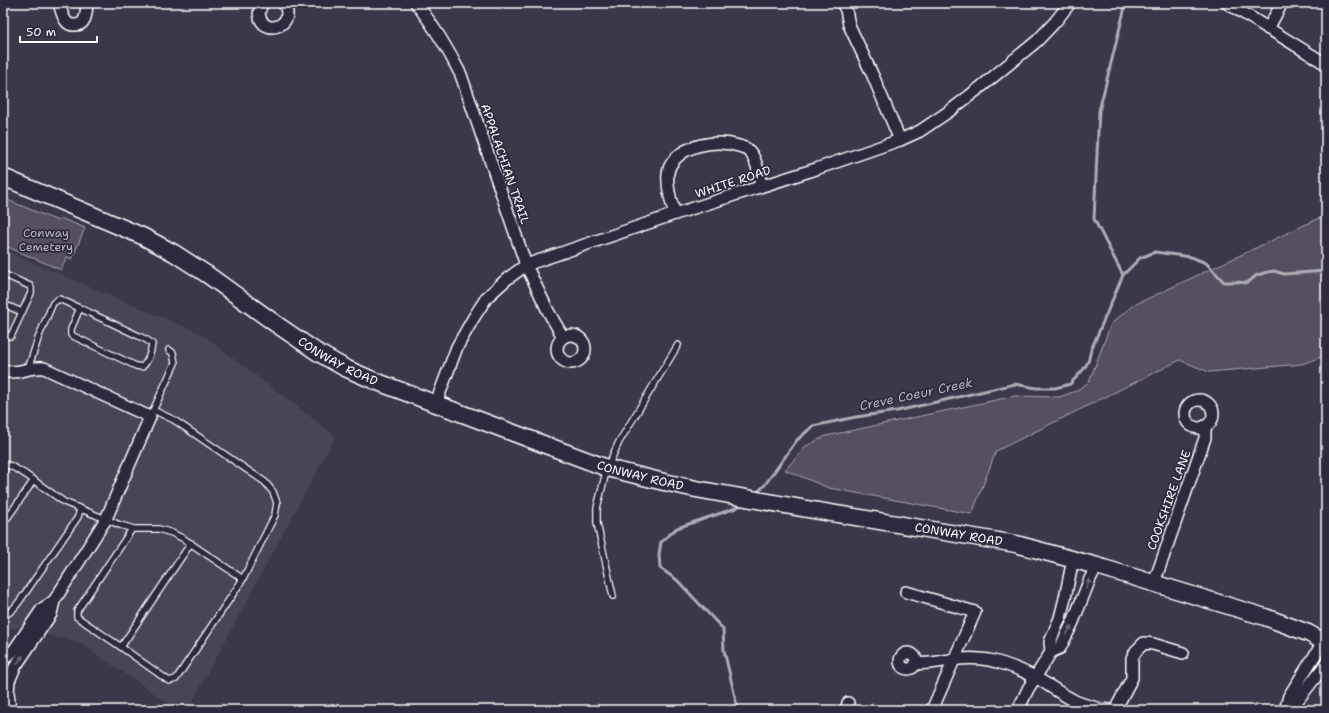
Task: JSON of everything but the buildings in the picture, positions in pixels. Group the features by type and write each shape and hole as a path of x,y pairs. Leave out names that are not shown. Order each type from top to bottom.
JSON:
{"street":[{"path":"58,3 65,20 74,25 84,21 86,17 87,3"},
{"path":"263,3 259,11 261,20 272,27 285,21 287,12 284,3"},
{"name":"APPALACHIAN TRAIL","path":"416,3 444,42 461,75 526,265 548,311 563,337"},
{"path":"856,3 844,6 849,25 873,76 900,140"},
{"name":"WHITE ROAD","path":"436,403 457,347 474,317 487,298 507,279 526,265 675,214 816,169 900,140 920,131 982,86 1037,40 1055,22 1070,3"},
{"path":"1227,3 1326,64"},
{"path":"1268,29 1282,3"},
{"path":"675,214 669,196 669,168 675,159 682,153 700,146 714,143 730,144 747,149 756,163 761,186"},
{"name":"CONWAY ROAD","path":"3,177 142,236 208,275 317,352 357,373 608,468 696,489 1016,544 1097,566 1265,617 1308,633 1325,642"},
{"path":"3,372 16,373 36,367 44,368 152,413 106,519 54,601 51,614 15,667 8,692 10,710"},
{"name":"COOKSHIRE LANE","path":"1154,583 1205,438 1205,426"},
{"path":"1051,652 1050,642 1064,604 1073,559"},
{"path":"1018,710 1051,652 1060,648 1097,566"},
{"path":"906,592 975,612 932,710"},
{"path":"3,660 14,650 42,609 54,601"},
{"path":"1285,709 1289,696 1325,642"},
{"path":"1115,710 1132,678 1132,658 1136,651 1144,644 1153,644 1183,653"},
{"path":"916,662 927,664 954,659 970,658 989,660 1006,665 1035,678 1078,702 1097,708 1110,710"},
{"path":"1285,709 1296,702 1326,664"}],"lane":[{"path":"3,274 32,288 31,294 11,336 3,335"},
{"path":"28,370 39,336 53,303 59,299 80,308 147,340 152,344 152,350 145,364 142,367 136,366 71,335 71,329 80,308"},
{"path":"3,304 22,312"},
{"path":"613,596 597,523 598,508 608,468 619,442 678,345"},
{"path":"132,529 77,611 78,617 169,681 176,679 243,579 275,515 277,503 273,492 265,482 174,420 152,413 175,363 173,353 169,350"},
{"path":"3,474 3,464 11,466 34,480 64,502 132,529 159,529 172,533 190,543 243,579"},
{"path":"3,524 34,480"},
{"path":"3,615 9,612 19,602 78,517 80,508"},
{"path":"121,647 190,543"}],"shaded area":[{"path":"3,250 200,333 336,436 188,710 178,710 80,643 18,628 3,629"}],"green space":[{"name":"Conway Cemetery","path":"3,198 58,221 60,218 85,228 72,259 67,257 61,270 3,245"},
{"path":"1326,215 1326,355 1302,364 1209,372 1180,360 996,451 972,514 829,488 785,470 806,446 826,436 1015,396 1059,397 1076,391 1089,382 1111,324 1132,306"}],"waterway":[{"path":"1123,275 1094,219 1099,111 1126,3"},
{"name":"Creve Coeur Creek","path":"755,494 764,486 797,440 813,426 856,417 897,411 1015,384 1036,388 1055,388 1070,384 1088,362 1091,350 1123,275 1140,258 1155,252 1191,257 1206,263 1224,282 1247,283 1257,275 1274,271 1284,274 1326,271"},
{"name":"Creve Coeur Creek","path":"738,710 724,650 723,629 677,580 660,568 659,554 661,542 677,528 736,508 742,504"}]}
